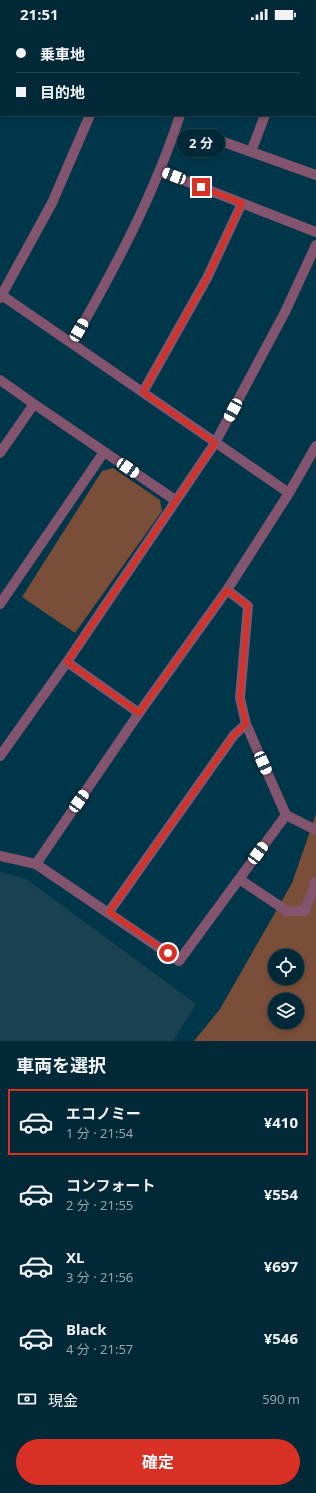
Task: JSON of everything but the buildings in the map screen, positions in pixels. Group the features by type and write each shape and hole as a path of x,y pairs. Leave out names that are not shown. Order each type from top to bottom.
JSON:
{"street":[{"path":"90,116 52,203 1,296 72,343 289,493"},
{"path":"72,343 109,277 160,171 180,116"},
{"path":"251,152 265,116"},
{"path":"218,140 316,175"},
{"path":"160,171 316,232"},
{"path":"143,392 207,278 242,203"},
{"path":"0,756 67,662 175,500 215,443 285,312 316,245"},
{"path":"0,380 175,500"},
{"path":"0,453 34,404"},
{"path":"36,864 139,713 227,590 289,493 316,446"},
{"path":"0,604 104,452"},
{"path":"227,590 248,606 240,698 246,724 286,815 316,830"},
{"path":"67,662 139,713"},
{"path":"109,912 234,735 246,724"},
{"path":"0,856 36,864 109,912 179,961 286,815"},
{"path":"239,879 287,911 305,911 316,882"}],"shaded area":[{"path":"113,468 160,500 162,511 75,633 22,597 102,471"},
{"path":"316,814 316,1041 194,1041 220,1009 292,883"},
{"path":"0,872 25,878 196,1004 173,1041 0,1041"}],"route":[{"path":"168,953 109,912 234,735 246,724 240,698 248,606 227,590 139,713 67,662 175,500 215,443 143,392 207,278 242,203 201,187"}]}
